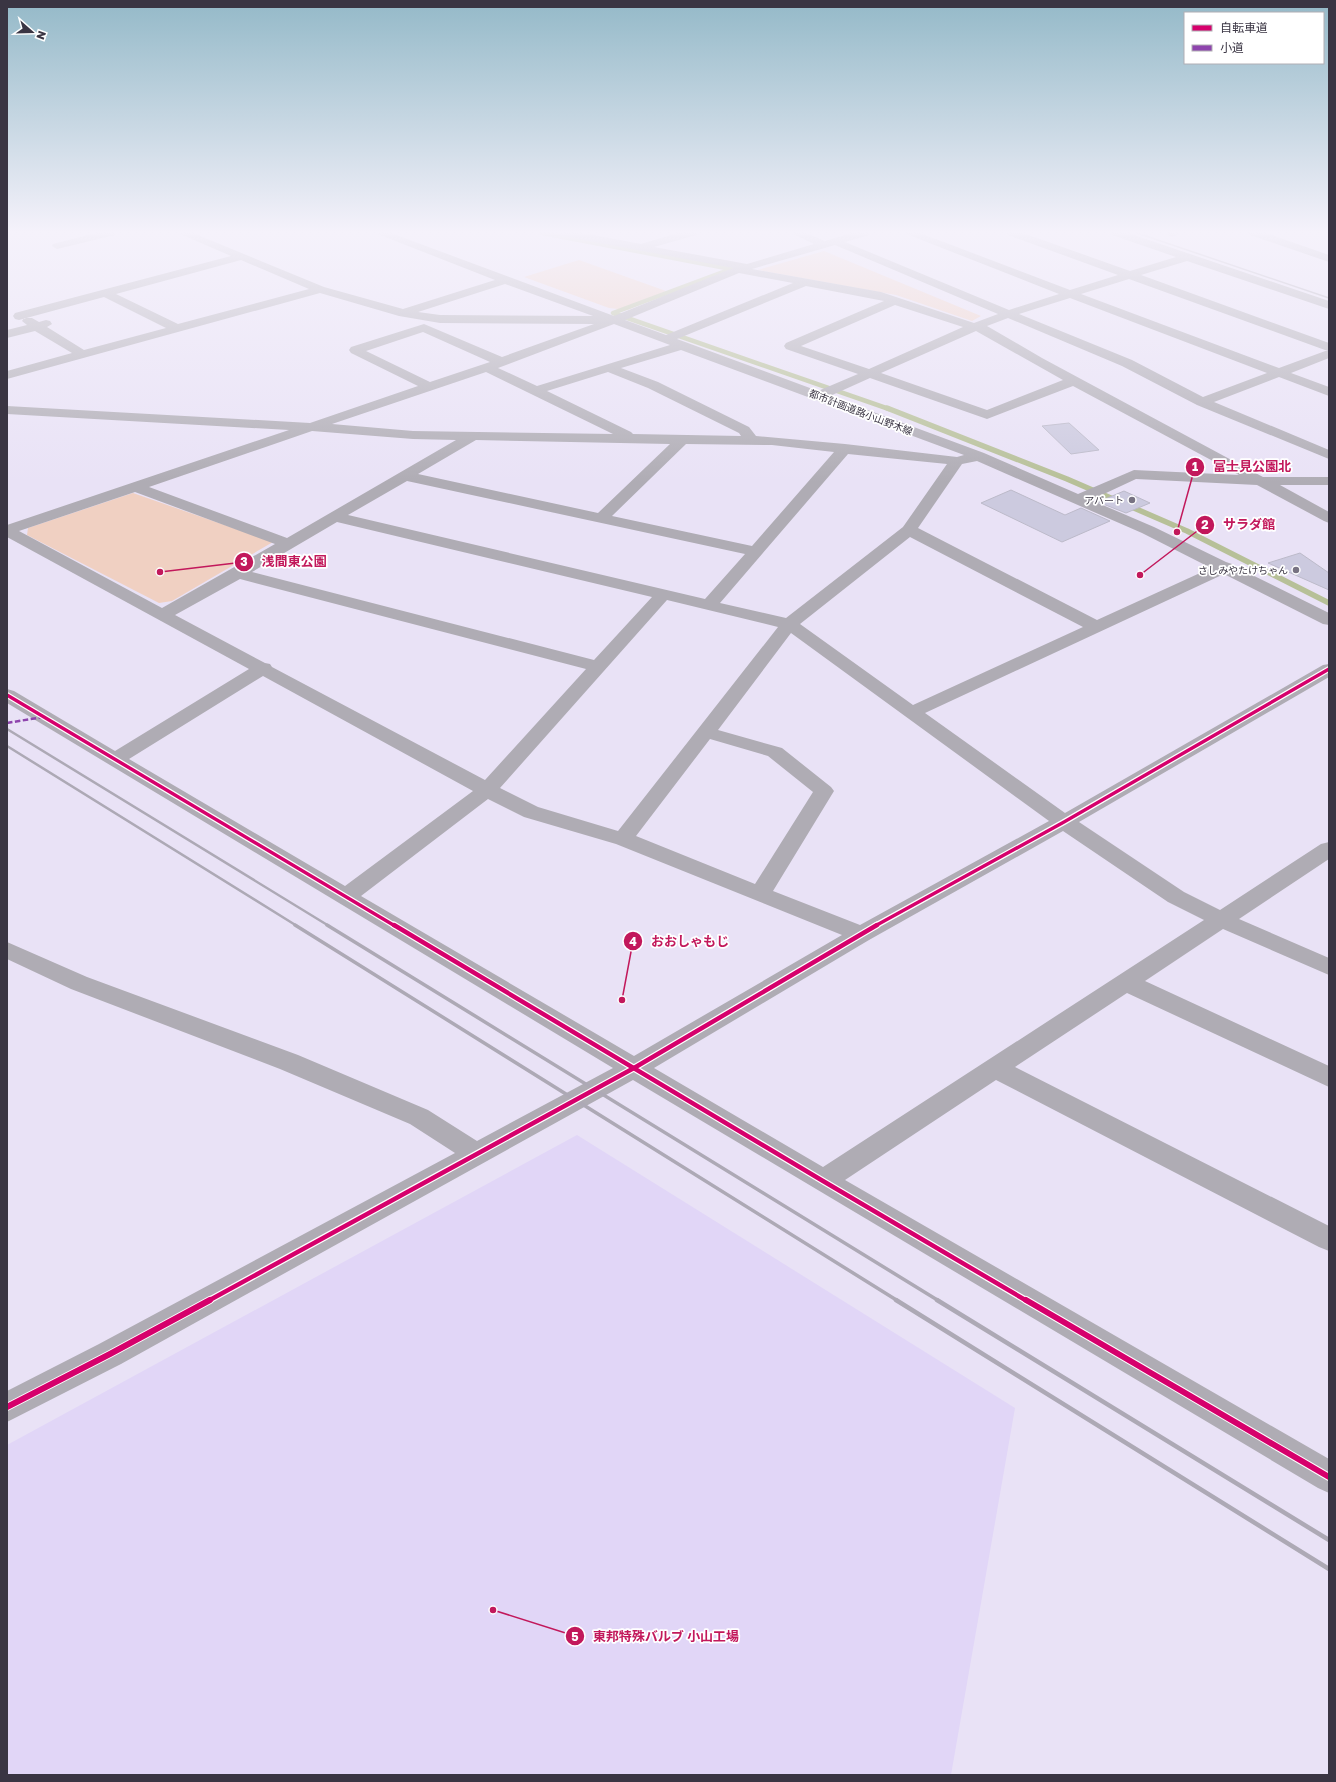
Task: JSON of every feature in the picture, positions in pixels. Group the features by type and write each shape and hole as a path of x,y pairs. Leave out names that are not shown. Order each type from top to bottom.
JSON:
{"street":[{"path":"19,316 38,326 82,354"},
{"path":"152,316 176,328"},
{"path":"7,374 220,316"},
{"path":"422,316 448,319 615,320"},
{"name":"都市計画道路小山野木線","path":"604,316 979,456 1080,499 1226,567 1329,620"},
{"path":"7,531 487,368 625,316"},
{"path":"666,339 723,316"},
{"path":"859,316 790,346 987,415 1074,381"},
{"path":"946,316 976,326 1037,361 1329,518"},
{"path":"819,396 976,326 1002,316"},
{"path":"1017,316 1127,363 1202,402 1329,455"},
{"path":"1128,316 1329,392"},
{"path":"1243,316 1329,347"},
{"path":"7,334 58,321"},
{"path":"430,387 355,350 424,328 502,362"},
{"path":"535,391 683,345"},
{"path":"1202,402 1329,354"},
{"path":"487,368 632,438"},
{"path":"608,368 654,385 744,430 751,440"},
{"path":"7,410 314,427 413,435 751,440 845,448 957,461 979,456"},
{"path":"162,615 289,544 474,436"},
{"path":"602,518 683,439"},
{"path":"709,605 845,448"},
{"path":"623,839 788,624 909,530 957,461"},
{"path":"1080,499 1134,474 1260,481 1329,481"},
{"path":"406,476 756,551"},
{"path":"136,487 289,544"},
{"path":"335,517 788,624 913,712 1064,822 1176,897 1222,920 1329,967"},
{"path":"909,530 1097,627"},
{"path":"7,531 162,615 264,668 487,790 531,812 623,839 861,934"},
{"path":"913,712 1226,567"},
{"path":"238,573 598,667"},
{"path":"346,896 487,790 664,594"},
{"path":"116,759 264,668"},
{"path":"7,1406 110,1354 634,1068 861,934 1064,822 1329,669"},
{"path":"7,695 823,1181 1329,1478"},
{"path":"705,732 775,752 824,791 760,894"},
{"path":"823,1181 1222,920 1325,857"},
{"path":"7,950 79,982 289,1062 419,1118 477,1154"},
{"path":"1127,983 1329,1077"},
{"path":"996,1069 1329,1239"}],"shaded area":[{"path":"958,316 981,316 972,321"},
{"path":"133,493 273,542 172,601 159,603 27,535 28,528"},
{"path":"577,1135 1015,1408 951,1775 7,1775 7,1445"}],"building":[{"path":"1069,423 1099,450 1071,454 1042,426"},
{"path":"1011,490 1065,515 1081,508 1110,521 1062,542 981,503"},
{"path":"1124,491 1150,503 1126,513 1098,502"},
{"path":"1300,553 1329,573 1329,590 1268,563"}],"waterway":[{"path":"622,316 889,409"},
{"path":"887,408 1067,479 1187,531 1329,603"}],"railway":[{"path":"7,729 329,926"},
{"path":"7,746 297,926"},
{"path":"295,925 898,1301"},
{"path":"327,925 939,1301"},
{"path":"896,1300 1329,1569"},
{"path":"937,1300 1329,1540"}],"marked path":[{"path":"7,723 43,717"}],"cycle path":[{"path":"7,1407 110,1354 634,1068 861,934 1064,822 1329,669"},
{"path":"7,695 823,1181 1329,1477"}],"place":[{"name":"アパート","path":"1132,500"},
{"name":"富士見公園北","path":"1177,532"},
{"name":"さしみやたけちゃん","path":"1296,570"},
{"name":"浅間東公園","path":"160,572"},
{"name":"サラダ館","path":"1140,575"},
{"name":"おおしゃもじ","path":"622,1000"},
{"name":"東邦特殊バルブ 小山工場","path":"493,1610"}]}
